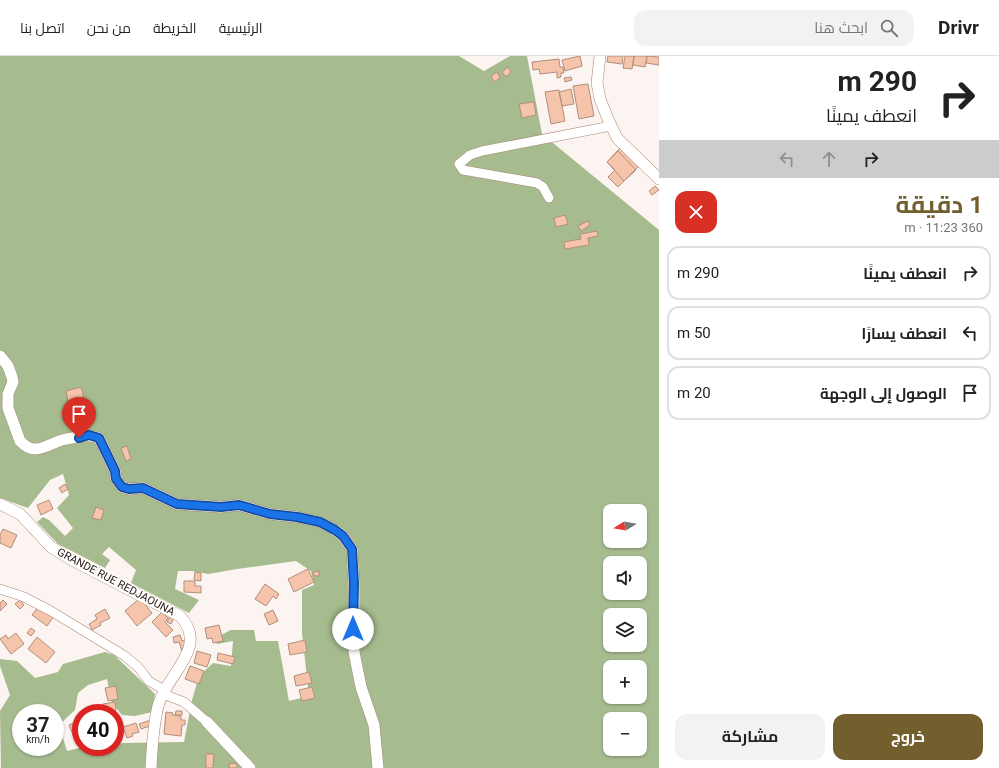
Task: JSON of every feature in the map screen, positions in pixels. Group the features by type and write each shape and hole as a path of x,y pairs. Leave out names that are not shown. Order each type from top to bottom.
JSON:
{"street":[{"path":"600,56 597,83 598,90 611,126 617,138 659,179"},
{"path":"549,198 543,187 537,183 463,170 459,164 460,161 470,155 482,151 611,126"},
{"path":"0,356 8,366 12,377 8,394 8,408 20,441 24,445 30,448 42,449 62,440 89,435 99,438 115,471 116,479 122,487 129,489 143,488 177,504 221,507 239,505 270,514 297,517 320,522 343,536 352,549 354,583 354,652 361,686 374,725 378,768"},
{"name":"GRANDE RUE REDJAOUNA","path":"0,504 20,514 51,547 72,560 180,616 188,624 191,638 188,652 164,692 158,706 151,768"},
{"path":"0,589 24,598 51,612 125,656 138,667 149,681 164,692 184,702 207,722 250,768"}],"green space":[{"path":"0,56 459,56 484,71 510,56 527,56 542,134 659,230 659,768 1,768 0,711 10,695 0,666 0,659 17,661 35,678 58,672 63,664 105,652 114,655 155,694 152,712 135,716 124,715 124,704 112,703 107,679 88,685 78,693 76,704 72,704 72,713 64,720 64,704 12,704 12,756 64,756 64,741 67,751 72,750 72,756 124,756 124,743 184,742 192,700 199,676 213,663 231,666 233,641 217,644 215,638 231,630 254,630 256,641 278,641 289,701 309,696 302,633 302,590 314,585 311,571 296,561 208,574 192,571 178,571 175,589 199,600 189,613 131,583 136,570 109,547 102,554 110,560 105,568 58,544 37,522 43,517 49,520 65,536 73,528 57,508 69,495 63,474 50,480 28,508 0,498"}],"building":[{"path":"580,56 582,66 565,71 562,60"},
{"path":"608,56 623,56 622,64 607,62"},
{"path":"625,56 634,56 632,69 623,68"},
{"path":"634,56 647,56 645,67 633,65"},
{"path":"647,56 659,57 659,65 646,63"},
{"path":"559,59 560,67 563,67 564,73 561,73 561,77 557,78 557,72 540,74 539,69 533,70 532,62"},
{"path":"508,67 511,72 506,77 502,72"},
{"path":"497,72 500,78 494,82 491,76"},
{"path":"571,77 572,80 565,82 564,78"},
{"path":"588,84 594,116 579,119 573,86"},
{"path":"571,89 574,104 562,106 559,92"},
{"path":"559,90 565,121 551,124 545,92"},
{"path":"534,102 536,115 522,118 519,104"},
{"path":"621,147 639,166 618,187 608,177 615,170 607,162"},
{"path":"618,151 636,170 624,181 607,162"},
{"path":"655,186 659,190 652,195 649,191"},
{"path":"565,215 568,224 556,227 554,218"},
{"path":"588,221 590,225 581,231 578,226"},
{"path":"597,231 598,236 588,238 589,245 565,249 564,242 581,239 580,234"},
{"path":"81,387 84,397 68,401 66,391"},
{"path":"127,446 131,459 126,461 121,448"},
{"path":"65,484 68,489 62,493 59,488"},
{"path":"49,500 53,509 41,515 37,505"},
{"path":"96,507 104,510 101,520 92,518"},
{"path":"3,529 17,535 11,548 0,543 0,535"},
{"path":"308,569 314,582 294,592 288,579"},
{"path":"319,571 319,576 314,576 313,572"},
{"path":"195,572 201,573 201,581 194,580"},
{"path":"184,581 195,581 195,586 201,586 201,593 184,592"},
{"path":"265,584 279,594 276,599 273,596 266,606 255,599"},
{"path":"140,598 152,613 137,626 125,611"},
{"path":"3,600 7,604 0,611 0,603"},
{"path":"20,600 24,605 20,609 15,604"},
{"path":"39,606 54,616 47,626 32,615"},
{"path":"105,609 110,618 100,623 101,625 92,630 89,624 97,619 95,615"},
{"path":"273,610 278,621 269,625 264,614"},
{"path":"162,612 168,618 165,622 173,630 166,637 152,622"},
{"path":"170,616 174,618 171,624 167,622"},
{"path":"219,625 223,641 213,643 212,638 207,639 205,628"},
{"path":"31,628 35,631 31,636 27,633"},
{"path":"16,633 24,644 11,654 0,639 6,635 8,639"},
{"path":"180,635 182,641 187,640 189,650 182,651 179,642 174,643 173,637"},
{"path":"37,637 55,652 46,663 28,649"},
{"path":"305,640 307,652 290,655 288,644"},
{"path":"197,651 211,655 207,667 194,663"},
{"path":"218,653 235,657 233,664 217,660"},
{"path":"190,666 204,671 199,684 185,679"},
{"path":"309,672 312,683 296,686 294,676"},
{"path":"116,686 118,699 108,701 105,688"},
{"path":"312,687 315,698 302,701 299,690"},
{"path":"115,702 115,704 103,704"},
{"path":"176,711 182,711 182,715 175,715"},
{"path":"166,712 173,713 172,715 181,716 181,720 185,720 185,725 182,725 181,736 164,734"},
{"path":"151,720 153,725 141,729 139,724"},
{"path":"136,723 139,732 132,734 133,736 127,738 124,727"},
{"path":"72,724 72,732 69,725"},
{"path":"206,754 214,754 213,768 206,768"},
{"path":"230,763 237,764 237,768 229,768"}],"route":[{"path":"79,438 89,435 99,438 115,471 116,479 122,487 129,489 143,488 177,504 221,507 239,505 270,514 297,517 320,522 335,530 343,536 352,549 354,583 353,629"}]}
